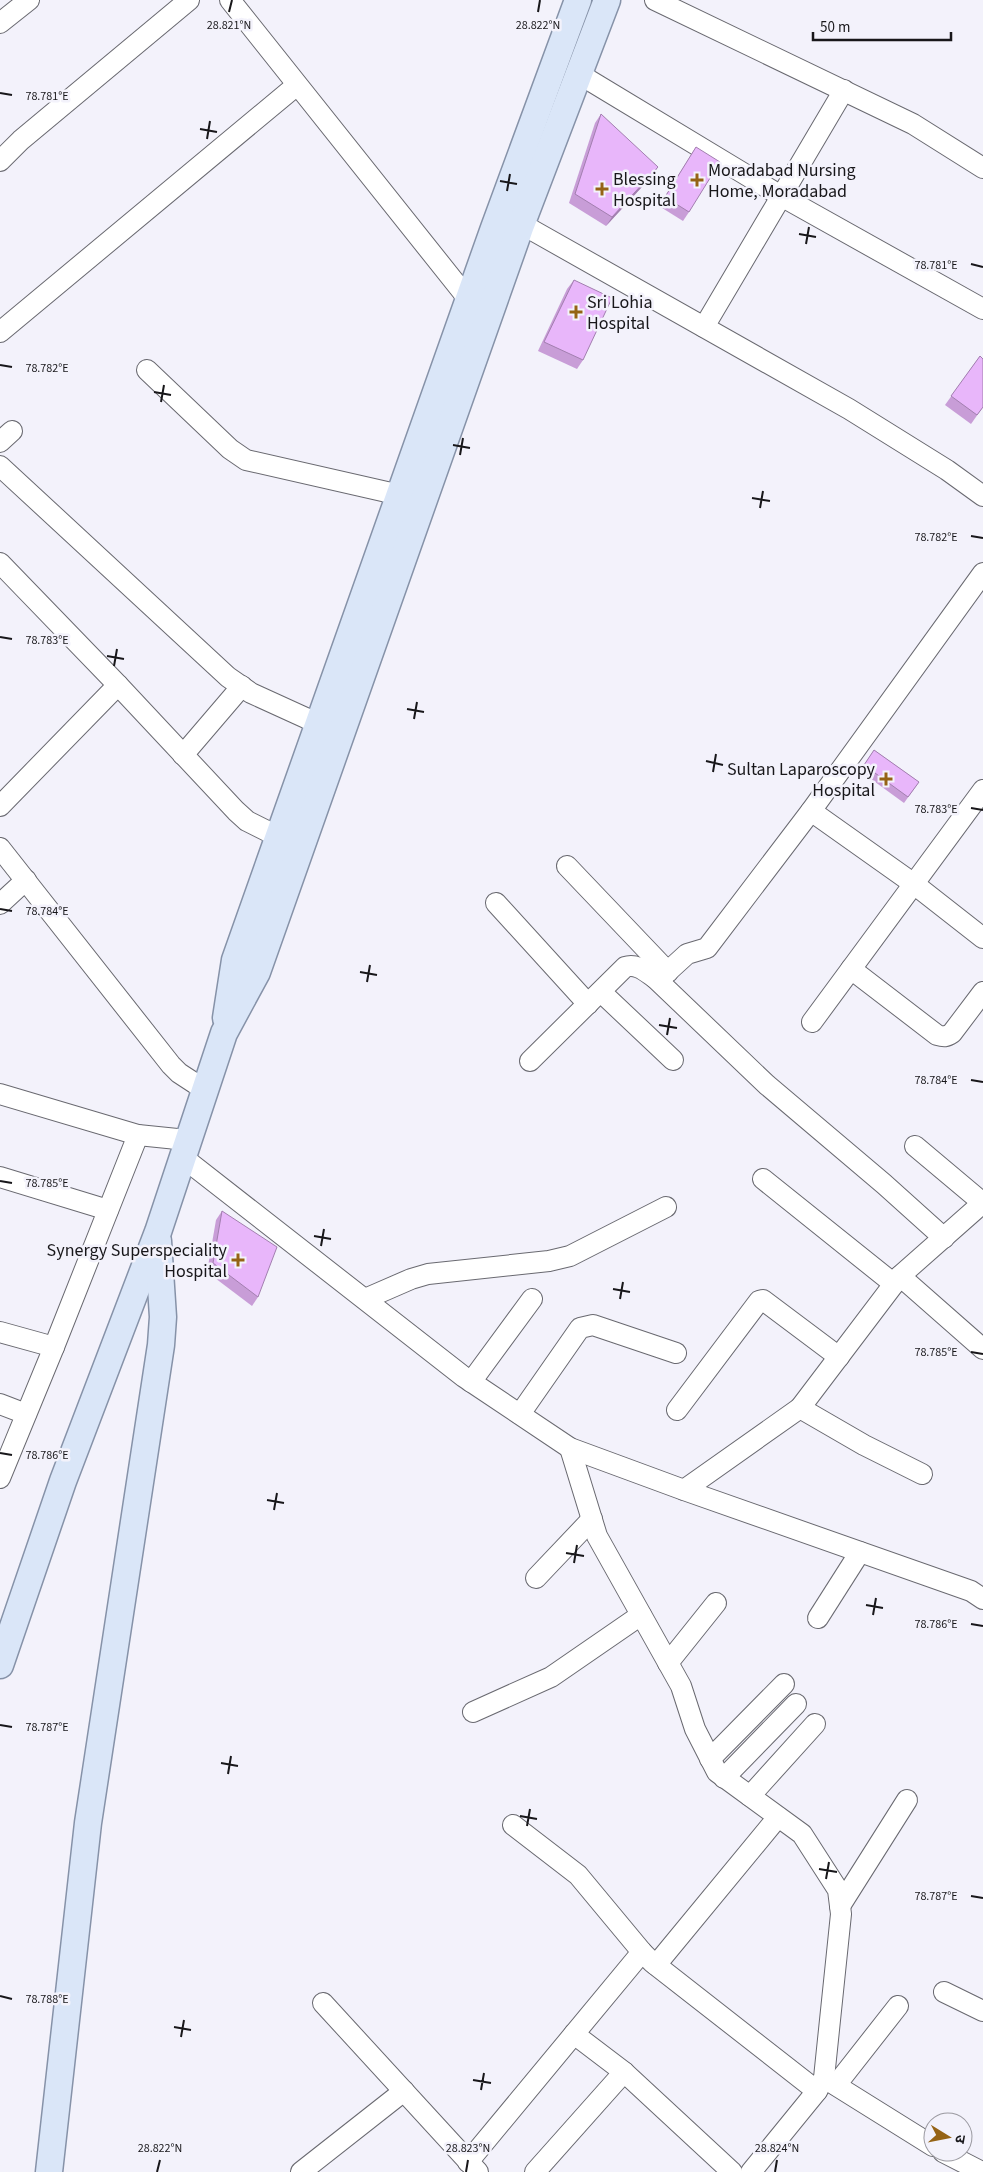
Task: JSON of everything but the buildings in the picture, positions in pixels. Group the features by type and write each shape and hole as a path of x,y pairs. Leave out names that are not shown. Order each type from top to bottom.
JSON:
{"main road":[{"path":"0,1666 63,1481 158,1232 184,1148 224,1034 257,972 510,218 578,0"},
{"path":"224,1034 235,960 468,300 510,218 579,74 607,0"},
{"path":"49,2172 88,1823 161,1345 163,1317 158,1232"}],"street":[{"path":"0,23 29,0"},
{"path":"0,161 21,140 189,0"},
{"path":"230,0 468,300"},
{"path":"655,0 913,124 983,168"},
{"path":"579,74 781,196 983,309"},
{"path":"0,332 297,85"},
{"path":"704,328 844,90"},
{"path":"510,218 850,409 947,470 983,496"},
{"path":"147,370 230,449 246,460 400,495"},
{"path":"0,466 228,677 251,693 319,724"},
{"path":"0,564 247,820 279,837"},
{"path":"661,975 687,954 707,948 811,811 983,573"},
{"path":"0,806 118,685"},
{"path":"183,755 242,686"},
{"path":"812,1022 914,884 981,798"},
{"path":"811,811 914,884 983,938"},
{"path":"0,848 171,1065 179,1074 205,1090"},
{"path":"567,866 661,975 767,1085 884,1184 944,1238"},
{"path":"0,904 26,880"},
{"path":"496,903 594,998 673,1060"},
{"path":"530,1061 626,967 631,965 661,975"},
{"path":"852,969 942,1037 952,1034 983,992"},
{"path":"0,1094 184,1148 365,1300 472,1382 570,1448 971,1591 983,1599"},
{"path":"0,1478 138,1135"},
{"path":"684,1490 800,1408 897,1280 983,1204 915,1146"},
{"path":"0,1177 108,1210"},
{"path":"763,1179 897,1280 983,1349"},
{"path":"365,1300 411,1279 428,1274 550,1261 570,1256 666,1207"},
{"path":"472,1382 532,1299"},
{"path":"677,1410 758,1302 763,1300 839,1357"},
{"path":"520,1414 580,1328 586,1325 593,1325 676,1353"},
{"path":"0,1332 54,1347"},
{"path":"0,1404 26,1414"},
{"path":"800,1408 857,1441 922,1474"},
{"path":"570,1448 597,1536 680,1686 695,1729 716,1772 802,1834 838,1890 841,1914 826,2085"},
{"path":"536,1578 592,1519"},
{"path":"818,1618 860,1552"},
{"path":"668,1663 716,1603"},
{"path":"473,1712 551,1677 641,1615"},
{"path":"710,1760 784,1684"},
{"path":"724,1778 796,1704"},
{"path":"750,1796 815,1724"},
{"path":"840,1906 907,1800"},
{"path":"323,2002 473,2167 574,2034 649,1959 778,1818"},
{"path":"513,1825 578,1875 649,1959 826,2085 923,2140"},
{"path":"944,1992 983,2011"},
{"path":"751,2172 826,2085 898,2006"},
{"path":"574,2034 624,2072 732,2172"},
{"path":"535,2172 624,2072"},
{"path":"301,2172 404,2091"},
{"path":"962,2162 982,2172"}],"place":[{"name":"Moradabad Nursing Home, Moradabad","path":"697,180"},
{"name":"Blessing Hospital","path":"602,189"},
{"name":"Sri Lohia Hospital","path":"576,312"},
{"name":"Sultan Laparoscopy Hospital","path":"886,779"},
{"name":"Synergy Superspeciality Hospital","path":"238,1260"}]}
